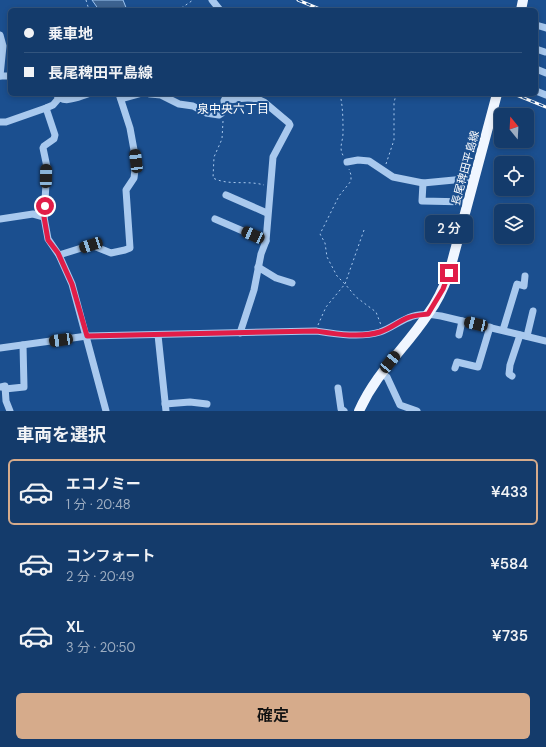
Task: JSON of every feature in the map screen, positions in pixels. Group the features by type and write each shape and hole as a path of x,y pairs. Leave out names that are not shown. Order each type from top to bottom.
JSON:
{"main road":[{"name":"長尾稗田平島線","path":"359,411 369,390 380,374 428,314 443,289 449,273 496,96"}],"street":[{"path":"212,0 218,8"},
{"path":"0,35 3,46 0,76"},
{"path":"0,122 12,120 53,105 57,96 63,100 82,96"},
{"path":"163,96 180,104 193,106 206,113 219,115 222,113 225,97 260,100 289,123 289,127 273,157 267,213 266,241 261,254 254,290 240,333"},
{"path":"59,255 91,245 111,252 130,248 126,190 134,178 136,161 130,128 120,97"},
{"path":"46,108 55,135 54,139 43,148 46,167 44,217 48,240 59,255 72,284 87,336 90,354 101,387 106,411"},
{"path":"347,162 358,160 369,161 393,177 423,183 475,178"},
{"path":"423,183 422,201 468,202"},
{"path":"226,196 267,213"},
{"path":"0,219 33,214 44,217"},
{"path":"215,219 266,241"},
{"path":"258,267 276,278 292,283"},
{"path":"503,330 515,284 524,286 525,276"},
{"path":"512,376 509,374 510,365 524,336 533,311"},
{"path":"0,347 87,336 316,331 336,334 366,334 392,327 408,317 428,314 546,341"},
{"path":"459,335 462,321"},
{"path":"457,363 478,367 490,327"},
{"path":"158,335 165,407 190,402 207,404"},
{"path":"10,411 3,388 24,387 23,345"},
{"path":"380,374 387,377 400,405 417,411"},
{"path":"338,388 341,409 344,411"}],"path":[{"path":"181,8 193,0"},
{"path":"340,96 343,134 340,149 347,162 351,175 348,185 339,196 320,234 325,243 327,257 337,276 356,297 376,312 384,330"},
{"path":"384,171 394,140 394,103 396,96"},
{"path":"222,113 222,139 214,157 213,178 223,182 249,182 264,185 270,190"},
{"path":"316,331 326,307 345,284 364,230"}],"water":[{"path":"92,0 123,0 126,8 98,8"}],"railway":[{"path":"298,0 317,8"},
{"path":"519,96 546,107"}],"district":[{"name":"泉中央六丁目","path":"233,109"}],"route":[{"path":"45,206 44,217 48,240 58,253 72,284 87,336 316,331 336,334 366,334 379,332 392,327 408,317 428,314 443,289 449,273"}]}
